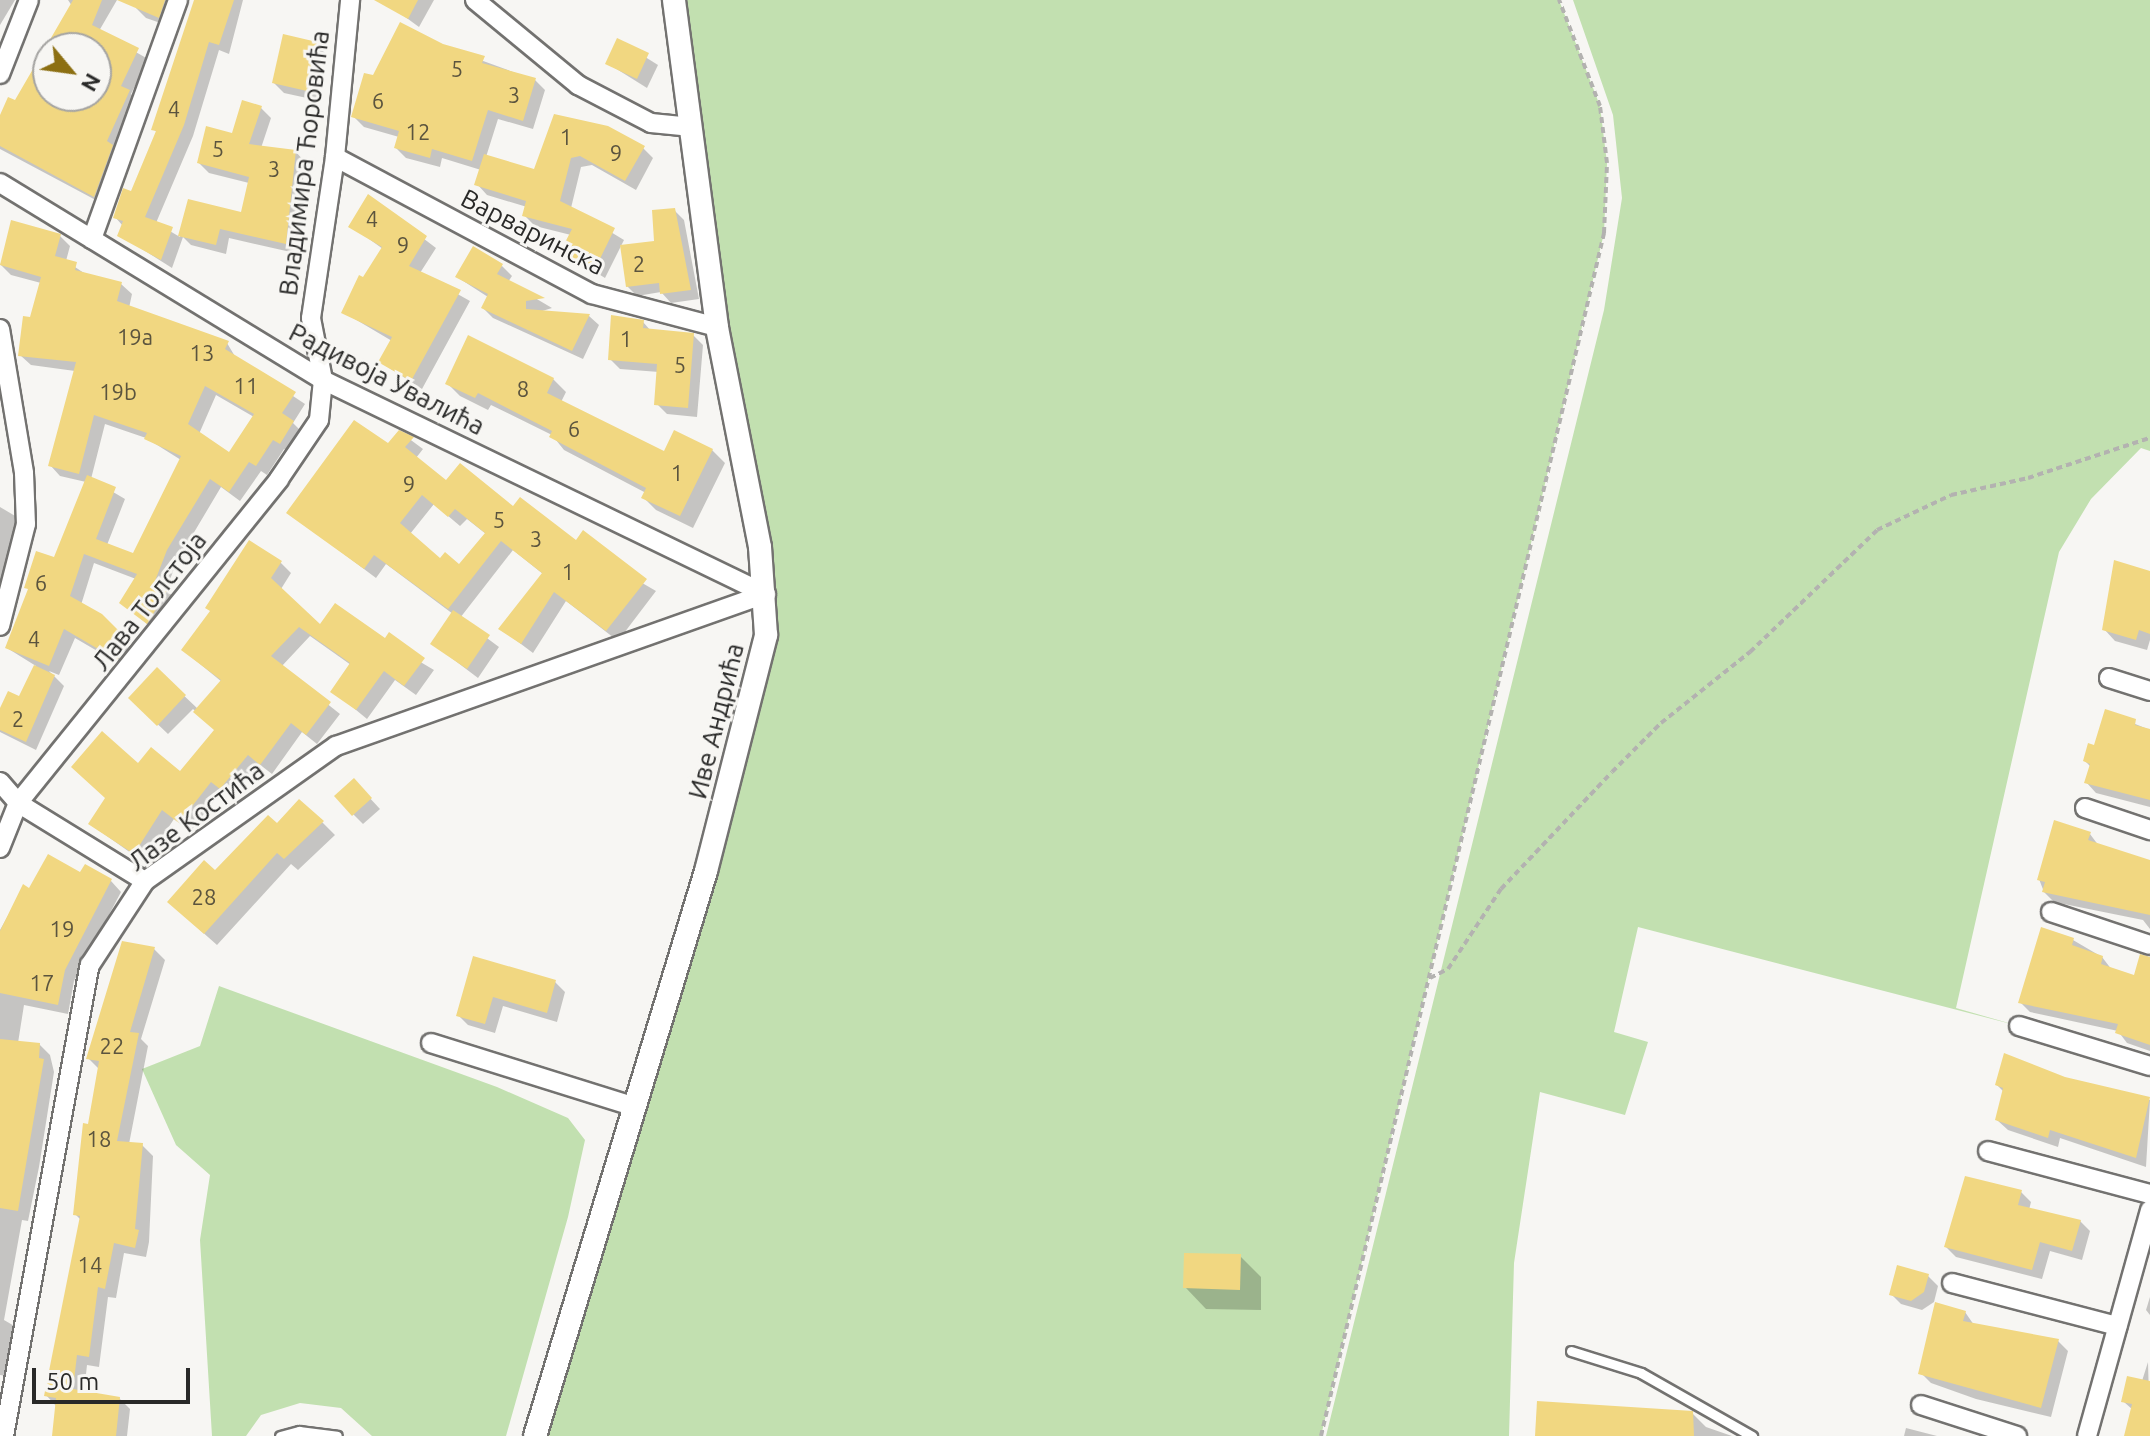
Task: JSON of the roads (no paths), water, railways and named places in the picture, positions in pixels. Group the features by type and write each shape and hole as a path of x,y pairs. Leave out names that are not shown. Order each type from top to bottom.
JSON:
{"street":[{"path":"0,74 29,0"},
{"path":"92,239 178,0"},
{"name":"Владимира Ћоровића","path":"323,380 311,318 335,157 350,0"},
{"path":"475,0 578,85 651,123 692,127"},
{"name":"Иве Андрића","path":"535,1436 635,1107 758,673 766,635 766,594 717,327 674,0"},
{"name":"Варваринска","path":"335,157 592,294 717,327"},
{"name":"Радивоја Увалића","path":"0,183 323,380 766,594"},
{"path":"0,329 24,473 26,524 0,626"},
{"name":"Лава Толстоја","path":"0,848 18,803 279,479 319,420 323,380"},
{"name":"Лазе Костића","path":"4,1436 90,965 145,881 336,746 766,594"},
{"path":"2109,678 2150,691"},
{"path":"0,782 18,803 145,881"},
{"path":"2085,808 2150,830"},
{"path":"2051,912 2150,945"},
{"path":"2019,1026 2150,1066"},
{"path":"431,1043 635,1107"},
{"path":"1988,1151 2150,1194"},
{"path":"2087,1436 2150,1210"},
{"path":"1952,1283 2117,1326"},
{"path":"1921,1405 2017,1436"}],"lane":[{"path":"1571,1351 1641,1373 1752,1436"},
{"path":"280,1436 299,1431 337,1436"}]}
